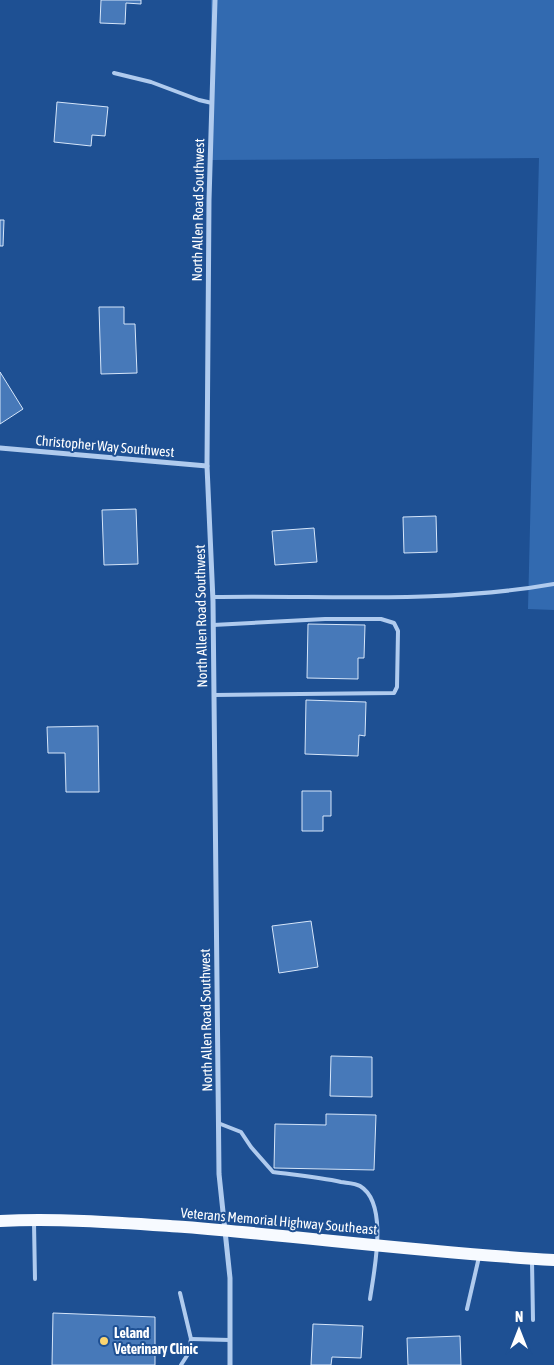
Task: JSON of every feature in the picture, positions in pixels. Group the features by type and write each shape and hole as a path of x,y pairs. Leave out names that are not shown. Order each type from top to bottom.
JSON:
{"main road":[{"name":"Veterans Memorial Highway Southeast","path":"0,1221 34,1220 123,1223 224,1230 479,1255 554,1260"}],"street":[{"name":"North Allen Road Southwest","path":"215,0 209,200 208,466 213,597 219,1174 230,1278 230,1365"},
{"name":"Christopher Way Southwest","path":"0,448 208,466"}],"lane":[{"path":"114,73 151,82 199,100 212,102"},
{"path":"213,597 363,598 432,596 486,593 554,584"},
{"path":"213,625 325,619 381,619 394,623 398,630 397,687 394,693 214,695"},
{"path":"218,1123 241,1132 251,1148 272,1172 324,1178 359,1185 370,1195 375,1214 378,1245 370,1299"},
{"path":"34,1220 36,1279"},
{"path":"467,1309 479,1255"},
{"path":"532,1258 533,1320"},
{"path":"180,1293 191,1339 188,1354 181,1365"},
{"path":"191,1339 230,1340"}],"shaded area":[{"path":"211,0 554,0 554,610 528,609 539,158 211,160"}],"building":[{"path":"101,0 141,0 141,4 126,3 125,24 100,23"},
{"path":"57,102 108,107 105,136 92,135 91,146 54,142"},
{"path":"0,220 4,220 3,246 0,246"},
{"path":"99,307 124,307 124,324 135,324 137,373 101,374"},
{"path":"0,372 23,409 0,424"},
{"path":"136,509 138,564 104,565 102,510"},
{"path":"436,516 437,552 404,553 403,517"},
{"path":"314,528 317,562 275,565 272,531"},
{"path":"308,624 365,625 364,658 358,658 358,679 307,678"},
{"path":"306,700 366,702 365,736 359,735 358,756 305,754"},
{"path":"98,726 99,792 66,792 65,753 48,753 47,727"},
{"path":"302,791 331,791 331,816 323,816 323,831 302,831"},
{"path":"311,921 318,967 279,973 272,926"},
{"path":"331,1056 372,1057 372,1097 330,1096"},
{"path":"326,1114 376,1115 374,1170 274,1168 275,1124 326,1125"},
{"name":"Leland Veterinary Clinic","path":"53,1313 155,1317 155,1365 52,1365"},
{"path":"313,1324 363,1326 361,1358 332,1357 331,1365 311,1365"},
{"path":"460,1336 461,1365 408,1365 407,1338"}],"place":[{"name":"Leland Veterinary Clinic","path":"104,1341"}]}
